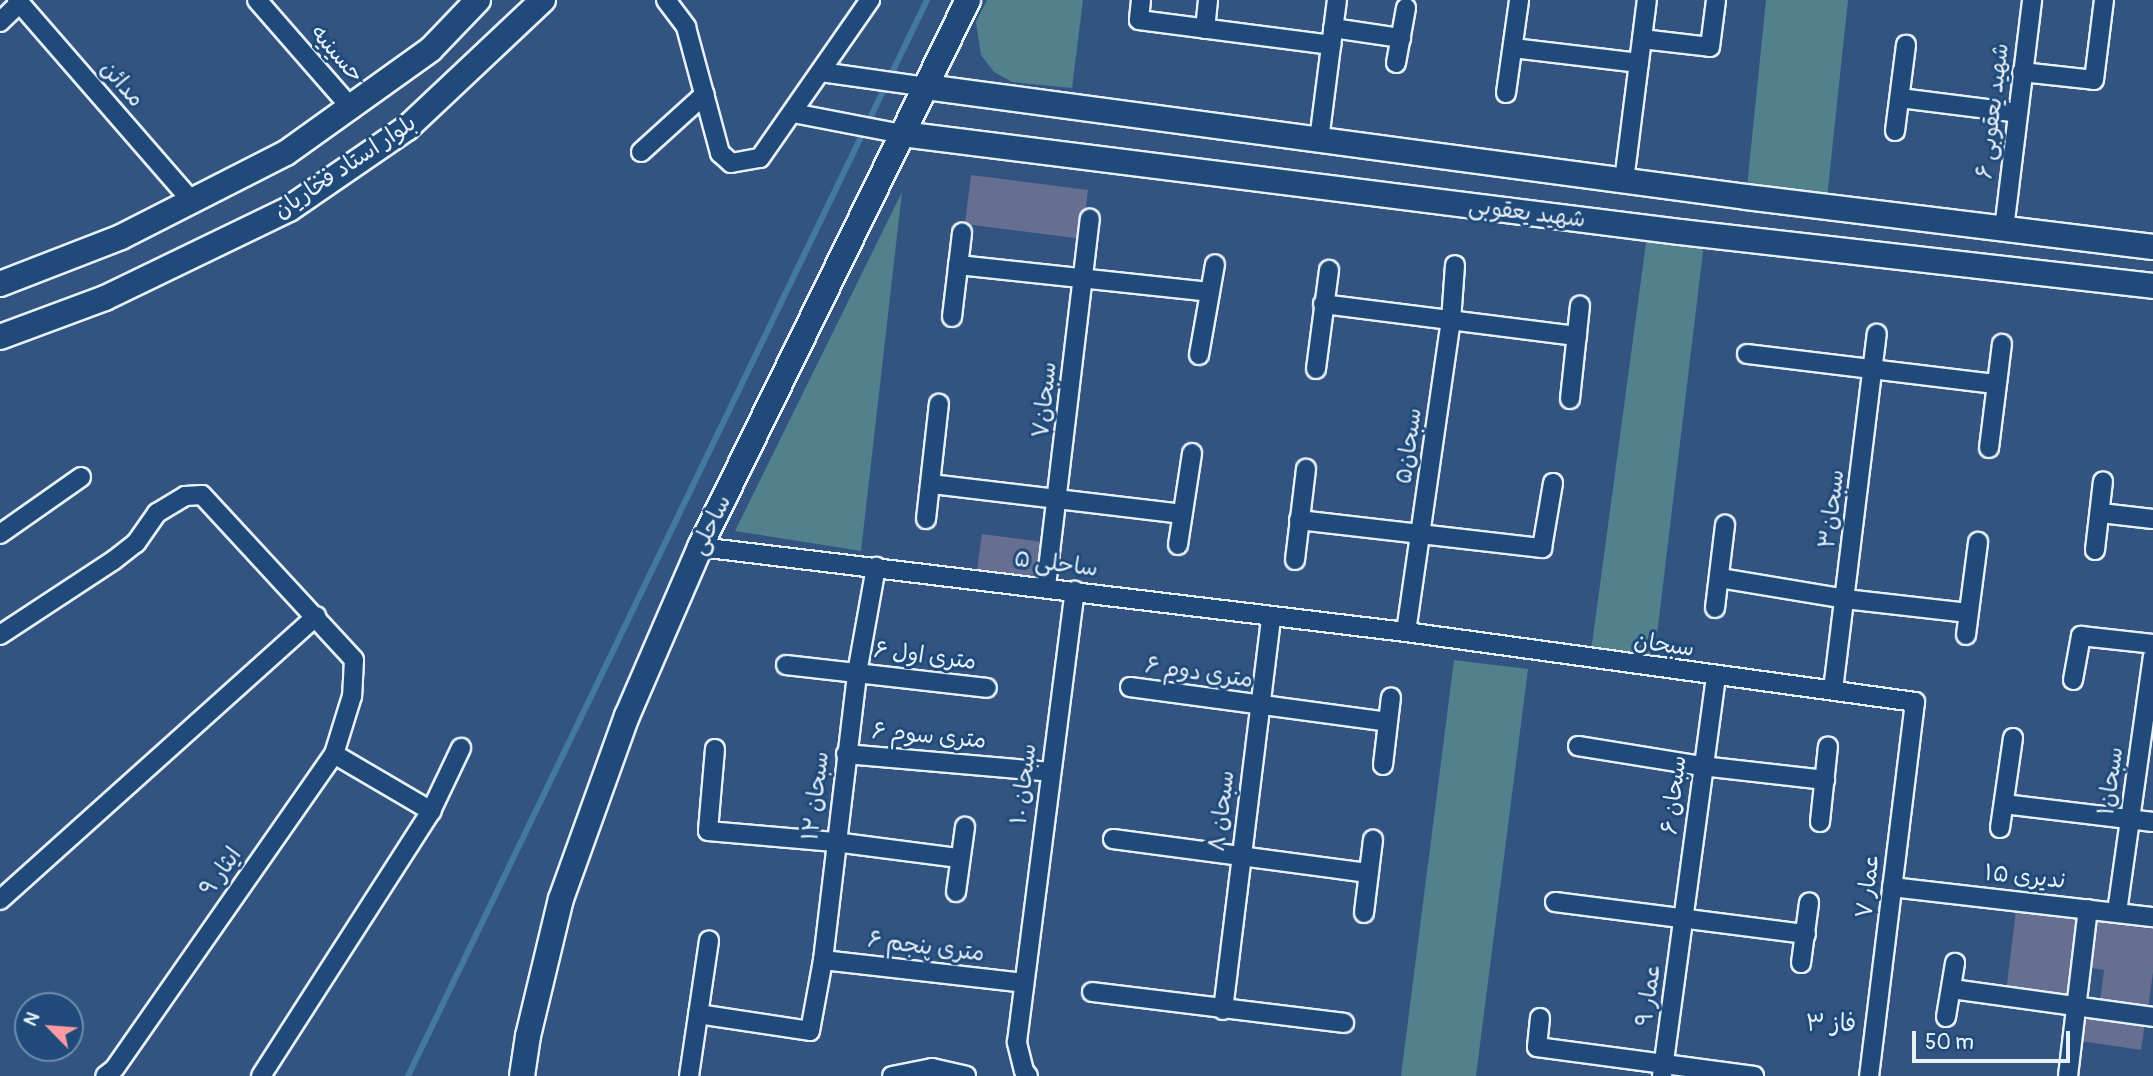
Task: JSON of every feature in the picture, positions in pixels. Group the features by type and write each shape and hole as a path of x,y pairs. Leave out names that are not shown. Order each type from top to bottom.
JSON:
{"street":[{"name":"حسینیه","path":"257,0 352,109"},
{"name":"بلوار استاد فخاریان","path":"0,284 121,237 286,153 352,109 431,49 478,0"},
{"name":"بلوار استاد فخاریان","path":"0,337 104,298 289,209 407,128 543,0"},
{"path":"666,0 686,27 720,153 731,163 760,158 870,0"},
{"name":"ساحلی","path":"522,1076 528,1036 561,899 627,716 700,547 968,0"},
{"path":"1141,0 1139,20 1205,29 1401,38"},
{"path":"1205,29 1208,0"},
{"path":"1320,141 1337,0"},
{"path":"1506,93 1519,0"},
{"path":"1624,181 1647,0"},
{"path":"1642,39 1710,47 1716,0"},
{"name":"شهید یعقوبی ۶","path":"2004,229 2032,0"},
{"path":"2022,72 2094,80 2104,0"},
{"path":"0,22 18,1"},
{"name":"مدائن","path":"18,1 191,200"},
{"path":"1396,63 1406,8"},
{"path":"1895,131 1906,45"},
{"path":"1513,48 1639,63"},
{"path":"821,72 926,87"},
{"name":"شهید یعقوبی","path":"926,87 1624,181 2153,247"},
{"path":"641,152 705,94"},
{"path":"1900,98 2018,113"},
{"path":"793,113 902,134"},
{"name":"شهید یعقوبی","path":"902,134 1669,231 2153,286"},
{"name":"سبحان۷","path":"1046,586 1059,498 1090,219"},
{"path":"952,317 962,233"},
{"path":"1199,355 1214,264"},
{"path":"958,265 1210,292"},
{"name":"سبحان۵","path":"1406,632 1451,321 1455,265"},
{"path":"1315,369 1329,270"},
{"path":"1323,304 1577,336"},
{"path":"1570,399 1580,306"},
{"name":"سبحان۳","path":"1833,690 1877,334"},
{"path":"1989,448 2002,344"},
{"path":"1747,354 1996,384"},
{"path":"926,519 939,404"},
{"path":"1178,545 1192,453"},
{"path":"1295,560 1306,469"},
{"path":"0,534 81,477"},
{"path":"2095,550 2103,481"},
{"path":"1299,520 1542,548 1553,483"},
{"path":"932,484 1182,514"},
{"name":"ایثار ۹","path":"0,635 114,560 136,542 157,513 185,496 202,495 354,660 352,696 334,754 113,1074 91,1076"},
{"path":"2101,513 2153,519"},
{"path":"1715,608 1726,524"},
{"path":"1966,635 1978,542"},
{"name":"ساحلی ۵","path":"700,547 1046,586 1271,618 1406,632"},
{"name":"سبحان ۱۲","path":"698,1014 810,1031 824,960 835,842 857,673 876,567"},
{"path":"1720,578 1845,599 1968,612"},
{"name":"سبحان ۱۰","path":"1028,1076 1024,1071 1017,1042 1075,591"},
{"path":"0,900 316,616"},
{"name":"سبحان ۸","path":"1223,1010 1271,618"},
{"name":"سبحان","path":"1406,632 1716,677 1915,702"},
{"path":"2073,680 2081,636 2153,644"},
{"name":"سبحان۱","path":"2117,912 2153,663"},
{"path":"786,665 857,673"},
{"name":"۶ متری اول","path":"857,673 987,688"},
{"name":"سبحان ۶","path":"1683,920 1716,677"},
{"name":"۶ متری دوم","path":"1130,687 1260,707"},
{"path":"1383,765 1391,697"},
{"name":"عمار ۷","path":"1869,1076 1915,702"},
{"path":"1260,707 1388,722"},
{"path":"2000,828 2013,738"},
{"path":"1578,746 1702,766 1825,780"},
{"path":"1821,822 1828,746"},
{"path":"261,1076 431,811 461,748"},
{"path":"715,749 708,831 835,842 959,858"},
{"path":"334,754 431,811"},
{"name":"۶ متری سوم","path":"846,754 1050,772"},
{"path":"2004,804 2153,822"},
{"path":"956,892 965,827"},
{"path":"1113,839 1368,873"},
{"path":"1364,913 1373,840"},
{"name":"ندیری ۱۵","path":"1892,887 2153,917"},
{"path":"1555,902 1683,920 1806,933"},
{"path":"1801,963 1809,904"},
{"path":"2068,1076 2088,908"},
{"name":"عمار ۹","path":"1663,1070 1683,920"},
{"path":"689,1076 709,940"},
{"name":"۶ متری پنجم","path":"824,960 1024,984"},
{"path":"1946,1017 1955,963"},
{"path":"1952,989 2153,1017"},
{"path":"1092,992 1344,1023"},
{"path":"1540,1018 1537,1047 1663,1070 1754,1076"},
{"path":"892,1076 932,1068 966,1076"}],"green space":[{"path":"987,0 1083,0 1072,88 1012,82 994,72 981,55 976,22"},
{"path":"1766,0 1848,0 1826,207 1746,197"},
{"path":"902,192 861,551 735,531"},
{"path":"1648,228 1705,235 1653,668 1590,659"},
{"path":"1454,660 1528,669 1476,1076 1401,1076"}],"building":[{"path":"971,175 1088,190 1082,239 965,224"},
{"path":"982,534 1043,542 1038,578 977,570"},
{"path":"2016,911 2080,918 2071,999 2006,992"},
{"path":"2097,922 2153,929 2153,972 2148,1010 2100,1003 2104,970 2091,968"},
{"path":"2085,1014 2145,1023 2141,1050 2081,1041"}],"waterway":[{"path":"408,1076 927,0"}],"district":[{"name":"فاز ۳","path":"1831,1024"}]}
